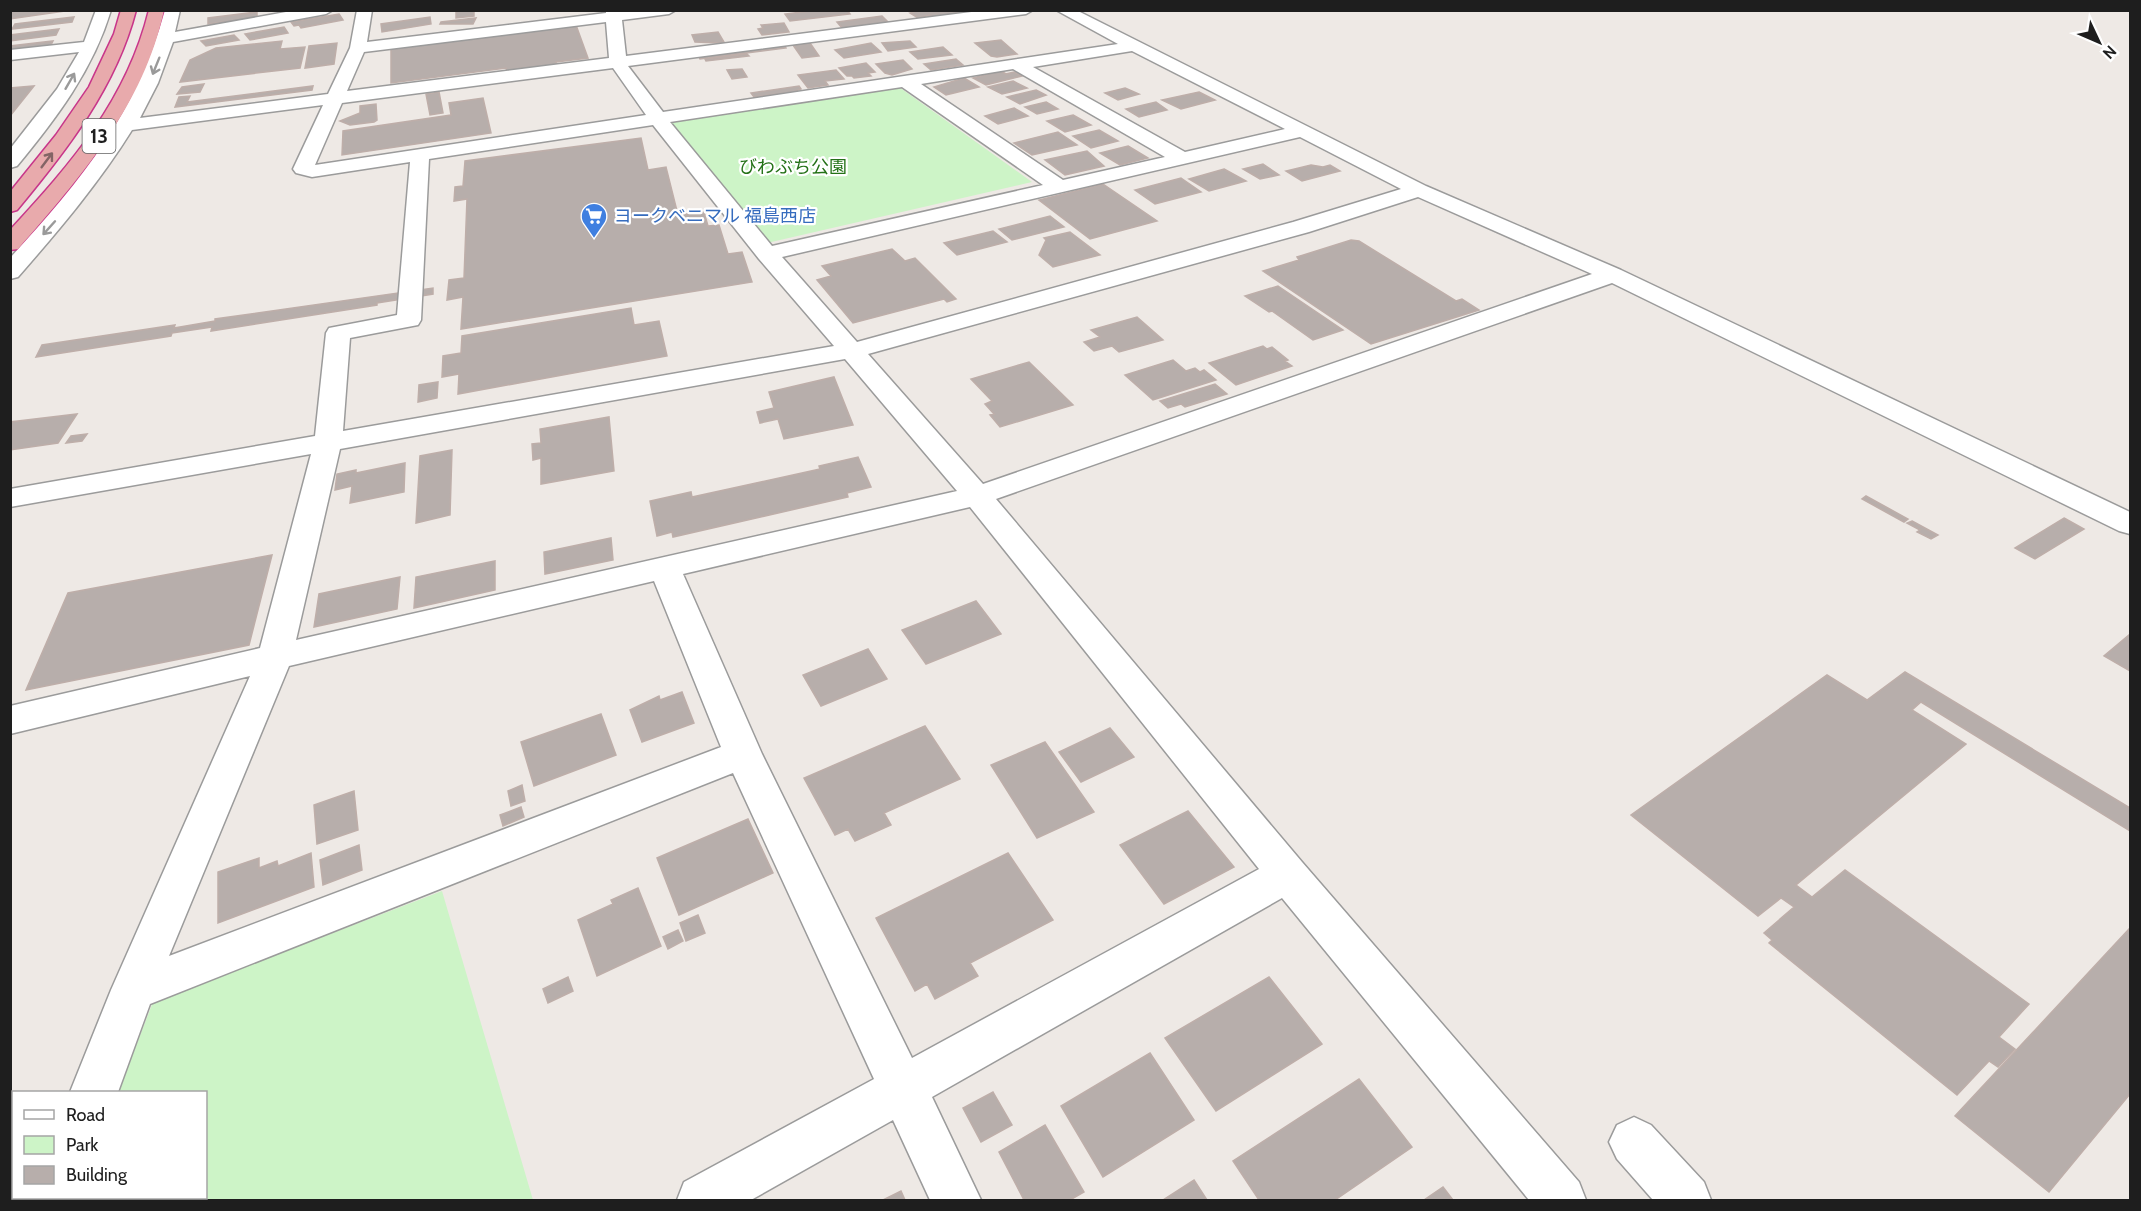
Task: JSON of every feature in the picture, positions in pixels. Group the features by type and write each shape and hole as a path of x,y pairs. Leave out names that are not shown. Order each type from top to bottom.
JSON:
{"highway":[{"name":"13","path":"10,206 75,123 109,64 126,26 129,10"},
{"name":"13","path":"10,244 107,127 138,71 155,27 157,10"}],"street":[{"path":"10,162 20,140 58,102 89,46 104,10"},
{"path":"10,272 68,207 137,108 157,65 173,10"},
{"path":"166,38 326,10"},
{"path":"365,10 358,48 303,169 312,171 1135,46"},
{"path":"358,48 614,14 669,10"},
{"path":"890,10 913,25"},
{"path":"126,125 1026,10"},
{"path":"1063,10 1419,190 1613,275 2130,524"},
{"path":"614,14 618,63 657,118 767,254 977,496 1287,874 1561,1200"},
{"path":"10,55 89,46"},
{"path":"1016,64 1182,158"},
{"path":"904,80 1058,186"},
{"path":"767,254 1302,131"},
{"path":"93,1091 133,990 275,657 328,441 338,333 409,320 420,153"},
{"path":"10,498 850,351 1301,227 1419,190"},
{"path":"10,720 977,496 1613,275"},
{"path":"665,568 744,754 956,1200"},
{"path":"133,990 744,754"},
{"path":"702,1200 904,1090 1287,874"},
{"path":"1634,1142 1686,1200"}],"green space":[{"name":"びわぶち公園","path":"892,82 1032,182 767,243 661,118"},
{"path":"442,891 533,1200 76,1200 207,1199 207,1091 118,1091 153,1002"}],"building":[{"path":"72,10 10,19 10,12"},
{"path":"456,10 474,10 474,16 456,18"},
{"path":"818,10 847,10 850,14 790,21 785,14"},
{"path":"921,10 959,10 961,12 935,18 930,15 918,18 910,13"},
{"path":"257,12 257,18 208,24 208,18"},
{"path":"339,14 343,20 301,28 299,25 294,26 291,22"},
{"path":"882,16 888,22 842,28 837,22"},
{"path":"74,17 72,22 12,29 15,24"},
{"path":"430,17 431,24 382,32 381,24"},
{"path":"476,18 473,24 440,24 441,22"},
{"path":"784,23 789,32 762,35 758,29 763,28 761,25"},
{"path":"576,25 588,58 556,62 557,65 507,71 506,68 391,83 391,47"},
{"path":"284,27 288,33 250,40 245,34"},
{"path":"59,29 56,35 10,41 10,35"},
{"path":"718,32 724,42 695,42 692,35"},
{"path":"234,35 239,40 206,46 201,41"},
{"path":"1001,40 1017,54 991,56 975,43"},
{"path":"53,41 50,47 10,52 10,46"},
{"path":"282,41 280,49 305,47 300,68 180,82 190,60 216,48"},
{"path":"910,41 916,47 888,51 882,43"},
{"path":"337,43 334,64 305,68 309,46"},
{"path":"810,43 819,56 802,58 793,45"},
{"path":"871,43 881,52 844,58 835,50"},
{"path":"785,46 786,48 700,59 699,57"},
{"path":"943,47 952,55 918,59 910,52"},
{"path":"747,54 749,56 706,61 705,59"},
{"path":"956,59 963,65 931,70 924,64"},
{"path":"903,60 912,69 892,75 885,73 876,64"},
{"path":"866,63 875,72 868,73 871,76 854,78 847,76 839,68"},
{"path":"742,69 747,77 732,79 727,70"},
{"path":"836,70 844,79 825,81 828,85 808,88 798,75"},
{"path":"1001,71 1006,74 1014,72 1022,76 986,85 973,78"},
{"path":"964,78 979,87 946,95 934,87"},
{"path":"1013,81 1027,88 1002,94 988,87"},
{"path":"204,84 200,92 177,94 182,87"},
{"path":"34,86 10,116 10,88"},
{"path":"313,86 312,90 175,107 179,97 190,96 187,102"},
{"path":"799,86 801,89 793,92 754,97 751,93"},
{"path":"1125,88 1139,94 1118,100 1105,93"},
{"path":"1036,90 1046,95 1020,104 1007,97"},
{"path":"439,92 443,113 430,115 426,94"},
{"path":"1199,92 1215,100 1181,109 1162,100"},
{"path":"483,98 491,133 342,155 343,131 451,115 449,103"},
{"path":"1046,102 1058,109 1037,114 1025,107"},
{"path":"1156,102 1167,110 1139,117 1126,109"},
{"path":"376,104 377,120 374,122 350,125 340,121 360,113 360,106"},
{"path":"1014,108 1028,116 998,124 985,116"},
{"path":"1073,115 1091,125 1065,132 1047,121"},
{"path":"1099,130 1118,141 1091,148 1073,136"},
{"path":"1058,132 1077,145 1032,155 1014,143"},
{"name":"ヨークベニマル 福島西店","path":"641,138 648,170 666,167 678,215 704,212 708,226 719,225 728,254 742,252 752,282 461,329 463,297 447,300 449,280 464,278 467,199 454,201 455,187 463,186 465,161"},
{"path":"1128,146 1148,158 1120,165 1100,153"},
{"path":"1087,151 1104,166 1065,175 1045,160"},
{"path":"1263,164 1279,175 1260,179 1243,169"},
{"path":"1311,165 1323,167 1330,165 1340,171 1302,181 1286,171"},
{"path":"1224,169 1246,181 1209,191 1189,179"},
{"path":"1181,178 1201,192 1155,204 1135,190"},
{"path":"1103,184 1157,221 1090,239 1039,200"},
{"path":"1050,216 1064,227 1012,240 999,229"},
{"path":"993,231 1007,242 957,255 944,243"},
{"path":"1070,232 1100,255 1053,267 1039,255 1046,240 1044,238"},
{"path":"1351,240 1359,241 1456,301 1462,299 1479,310 1371,344 1263,271 1299,260 1297,257"},
{"path":"892,249 905,261 915,258 956,299 947,302 944,299 853,323 817,280 831,276 822,266"},
{"path":"1278,286 1343,330 1313,340 1272,311 1269,312 1245,296"},
{"path":"433,288 433,294 377,303 377,305 211,331 212,327 172,333 171,336 36,357 42,345 175,325 174,328 215,321 215,319"},
{"path":"631,308 634,325 659,321 667,356 458,394 459,374 442,377 443,356 461,353 462,336"},
{"path":"1137,317 1163,340 1119,352 1112,346 1094,351 1084,342 1100,337 1091,330"},
{"path":"1263,346 1267,349 1272,347 1292,366 1236,385 1209,363"},
{"path":"1173,360 1186,371 1195,368 1200,372 1204,370 1216,380 1153,400 1125,375"},
{"path":"1029,362 1073,405 1000,427 990,415 994,414 985,404 992,401 971,379"},
{"path":"834,377 853,425 784,439 778,419 760,423 757,412 774,408 769,392"},
{"path":"438,382 437,398 418,402 419,385"},
{"path":"1215,384 1227,394 1185,407 1181,404 1168,408 1160,401"},
{"path":"77,414 58,443 10,450 10,422"},
{"path":"609,417 614,471 541,484 541,458 533,460 532,444 541,443 540,429"},
{"path":"87,434 82,441 66,443 71,436"},
{"path":"452,450 450,515 416,523 420,456"},
{"path":"858,457 871,487 847,493 848,497 673,537 672,532 657,536 650,501 691,492 692,497 820,469 819,466"},
{"path":"405,463 404,492 350,503 352,486 335,490 337,474 356,470 356,473"},
{"path":"1866,496 1908,519 1904,522 1862,499"},
{"path":"2064,518 2084,529 2035,559 2015,548"},
{"path":"1912,521 1938,535 1931,539 1917,532 1920,530 1907,523"},
{"path":"611,538 613,560 545,574 544,552"},
{"path":"272,555 249,645 26,690 68,593"},
{"path":"495,561 495,590 414,608 416,577"},
{"path":"400,577 397,609 314,627 319,594"},
{"path":"976,601 1001,634 926,664 902,630"},
{"path":"2130,634 2130,671 2104,656"},
{"path":"868,649 887,679 821,706 803,675"},
{"path":"1905,672 2130,808 2130,831 1921,702 1912,710 1966,744 1796,885 1812,897 1845,870 2029,1004 1999,1037 2015,1049 1998,1067 1989,1061 1957,1095 1769,943 1772,940 1764,933 1794,907 1781,898 1758,916 1631,815 1827,675 1867,700"},
{"path":"682,692 694,723 642,742 630,710 659,696 660,700"},
{"path":"601,714 616,755 534,786 521,742"},
{"path":"925,726 960,779 884,813 891,825 855,841 848,829 835,835 804,778"},
{"path":"1110,728 1134,757 1081,782 1059,752"},
{"path":"1045,742 1094,812 1037,838 991,765"},
{"path":"522,785 525,801 511,806 508,791"},
{"path":"354,791 358,830 317,844 314,805"},
{"path":"521,807 524,817 503,826 500,815"},
{"path":"1188,811 1234,867 1164,904 1120,845"},
{"path":"748,819 773,873 679,915 657,858"},
{"path":"359,845 362,870 323,885 320,860"},
{"path":"311,853 314,887 218,923 218,872 259,858 259,868 277,861 278,866"},
{"path":"1008,853 1053,920 970,963 978,976 935,999 927,984 915,991 876,918"},
{"path":"638,888 661,946 597,976 578,920 613,904 611,900"},
{"path":"698,915 705,933 686,941 680,923"},
{"path":"2130,928 2130,1094 2049,1192 1955,1116"},
{"path":"678,930 683,941 668,949 663,937"},
{"path":"568,977 573,991 548,1003 543,989"},
{"path":"1269,977 1322,1044 1216,1111 1165,1038"},
{"path":"1150,1053 1194,1120 1103,1177 1061,1106"},
{"path":"1359,1079 1412,1147 1335,1200 1259,1200 1233,1161"},
{"path":"993,1092 1012,1125 981,1142 963,1108"},
{"path":"1045,1125 1084,1192 1070,1200 1024,1200 999,1152"},
{"path":"1194,1180 1207,1200 1163,1200"},
{"path":"1443,1187 1453,1200 1424,1200"},
{"path":"901,1191 905,1200 883,1200"}],"place":[{"name":"ヨークベニマル 福島西店","path":"594,239"}]}
